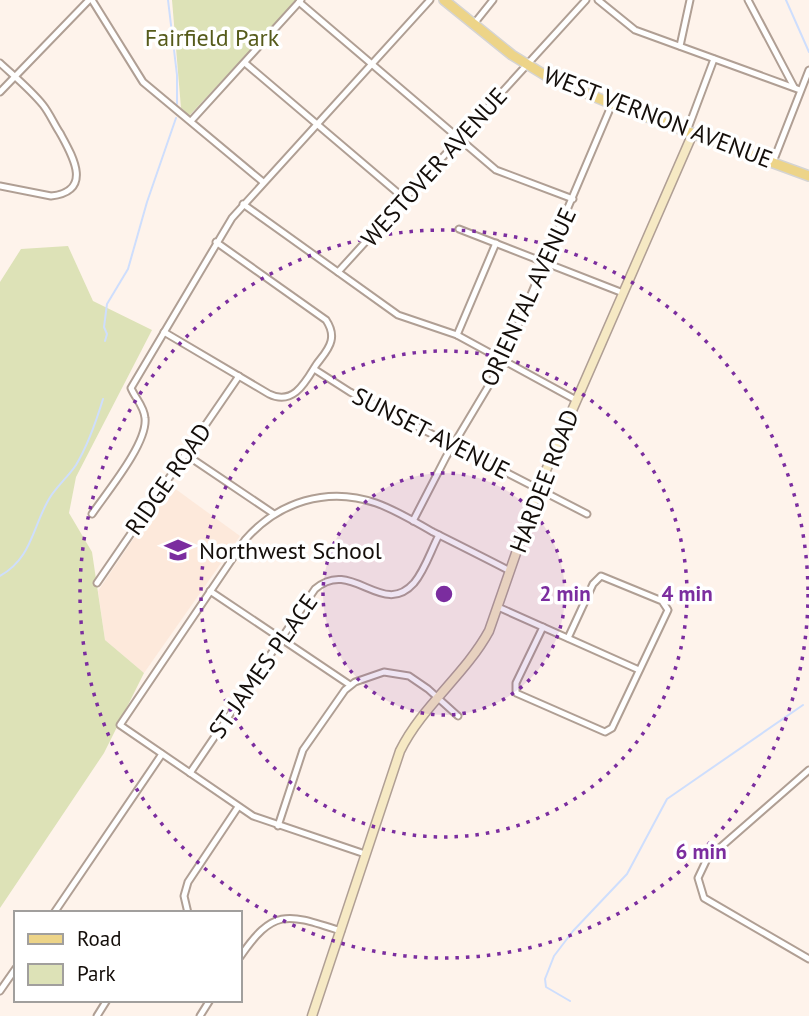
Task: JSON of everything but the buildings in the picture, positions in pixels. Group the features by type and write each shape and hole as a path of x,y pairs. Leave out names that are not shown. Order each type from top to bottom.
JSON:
{"main road":[{"name":"WEST VERNON AVENUE","path":"444,0 526,65 571,88 809,176"}],"street":[{"path":"0,92 90,0 140,79 263,183"},
{"path":"92,514 144,434 144,412 131,387 216,242 243,204 430,0"},
{"path":"473,25 493,0"},
{"name":"WESTOVER AVENUE","path":"338,272 586,0"},
{"path":"598,0 635,30 797,89"},
{"path":"680,46 690,0"},
{"path":"748,0 797,89"},
{"path":"191,121 300,1 496,170 573,199"},
{"name":"HARDEE ROAD","path":"312,1016 400,751 413,727 484,640 538,489 690,132 714,59"},
{"path":"245,62 405,199"},
{"path":"0,63 42,104 73,156 77,171 72,186 59,195 51,196 0,186"},
{"path":"774,162 797,89 809,70"},
{"name":"ORIENTAL AVENUE","path":"413,521 453,445 503,360 612,104"},
{"path":"243,204 398,315 457,335 576,400"},
{"path":"459,229 623,293"},
{"path":"164,332 275,397 286,397 300,389 331,342 332,332 326,320 216,242"},
{"path":"457,335 496,243"},
{"name":"SUNSET AVENUE","path":"314,369 350,392 587,514"},
{"name":"RIDGE ROAD","path":"97,583 239,376"},
{"path":"186,454 274,513"},
{"path":"365,854 261,820 120,725 245,540 274,513 302,501 324,496 347,496 377,503 510,571"},
{"name":"ST JAMES PLACE","path":"190,773 309,596 325,581 338,578 350,580 383,594 396,594 407,589 416,581 439,535"},
{"path":"543,627 516,683 516,693 601,732 609,731 667,613 666,605 601,576 593,583 568,638"},
{"path":"210,591 350,685"},
{"path":"498,607 639,670"},
{"path":"278,826 303,750 350,685 375,674 403,674 418,681 458,716"},
{"path":"55,911 162,754"},
{"path":"809,770 707,859 698,878 704,898 809,958"},
{"path":"188,911 184,896 188,882 239,807"},
{"path":"242,953 261,929 281,919 300,918 341,931"},
{"path":"0,991 14,971"}],"shaded area":[{"path":"170,485 240,536 144,673 105,640 98,591"}],"green space":[{"name":"Fairfield Park","path":"172,0 297,0 189,116 181,108"},
{"path":"68,246 93,301 152,330 76,477 69,513 92,552 105,640 144,673 104,753 0,908 0,282 21,249"}],"waterway":[{"path":"168,0 177,75 177,104"},
{"path":"786,0 809,52"},
{"path":"105,341 107,304 128,269 147,202 176,118"},
{"path":"0,576 19,560 49,499 76,465 103,399"},
{"path":"570,1001 546,987 545,979 554,956 573,931 627,874 667,799 803,705"}],"place":[{"name":"Northwest School","path":"178,550"}]}
